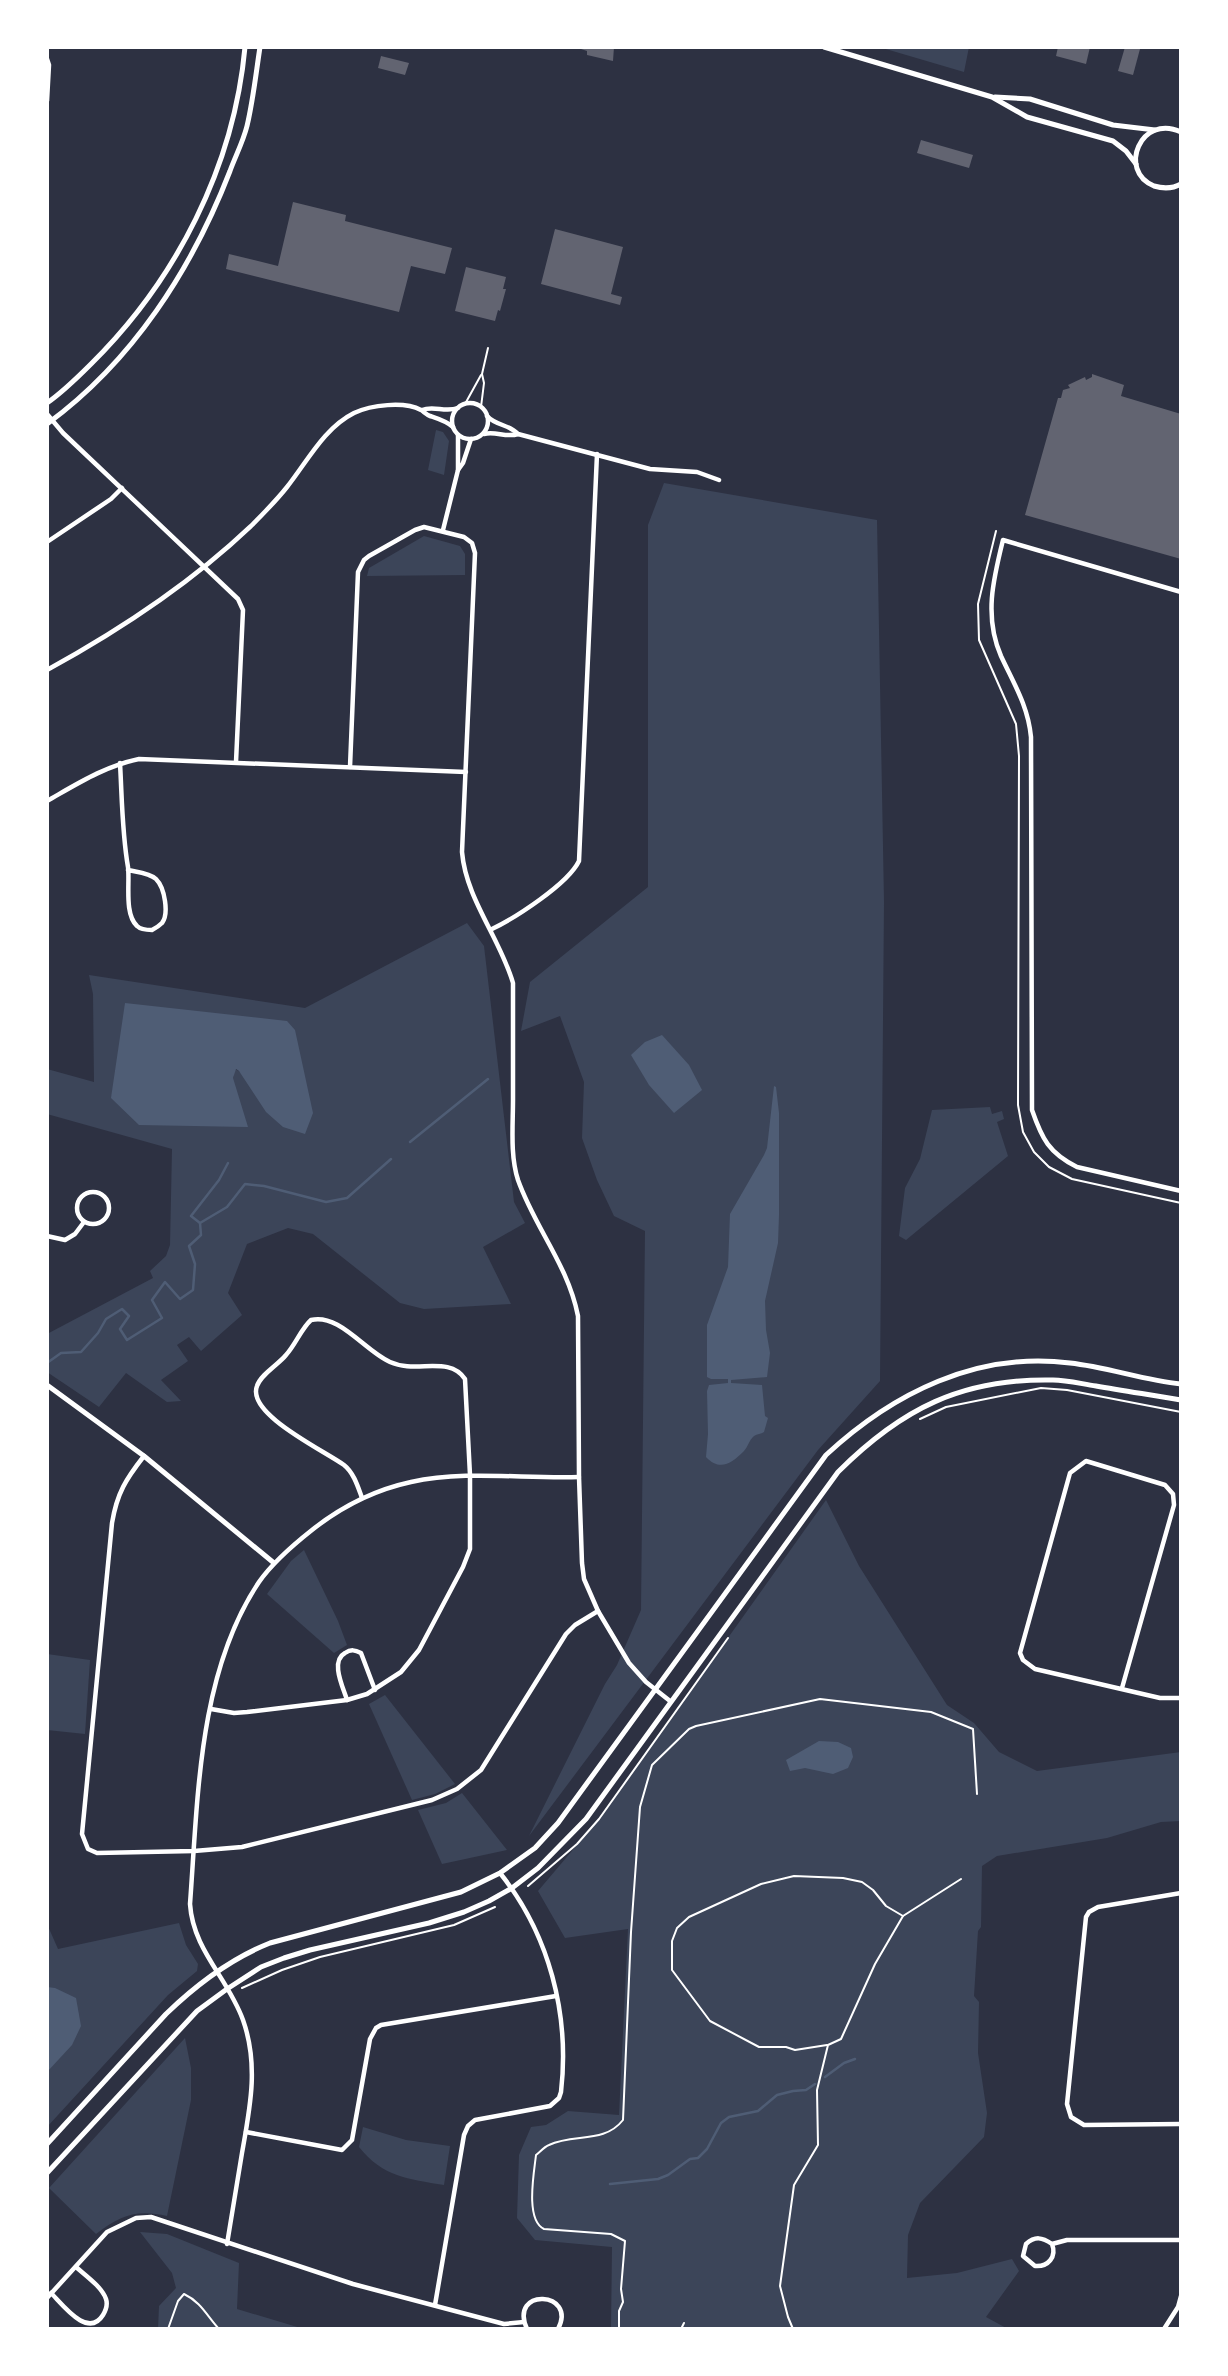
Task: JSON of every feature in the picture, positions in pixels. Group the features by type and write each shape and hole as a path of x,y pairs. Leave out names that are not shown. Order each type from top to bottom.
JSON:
{"main road":[{"path":"47,403 73,382 113,342 151,295 178,254 198,214 221,155 238,95 245,47"},
{"path":"50,422 125,352 158,310 191,258 216,208 247,127 260,47"},
{"path":"824,47 992,97 1027,117 1113,141 1126,151 1149,183 1167,188 1180,186"},
{"path":"992,97 1030,99 1113,125 1155,130 1170,128 1181,132"},
{"path":"1136,164 1142,140 1155,130"},
{"path":"47,2144 166,2014 186,1995 242,1954 270,1943 451,1895 500,1873 535,1847 558,1823 827,1455 886,1407 923,1386 994,1364 1069,1362 1181,1384"},
{"path":"47,2173 197,2011 261,1967 310,1950 429,1923 464,1912 512,1888 538,1868 586,1819 838,1472 872,1439 914,1411 969,1390 1006,1382 1056,1380 1181,1400"},
{"path":"47,1385 144,1456 274,1563"}],"street":[{"path":"47,59 47,101"},
{"path":"47,670 96,643 205,568 285,491 326,436 341,421 362,410 396,405 445,411 473,404 481,407 492,421 510,427 517,433 650,469 698,472 719,480"},
{"path":"453,428 453,416 458,408"},
{"path":"422,410 426,415 444,420 458,434 471,439 493,432 510,436 517,433"},
{"path":"47,414 50,422 238,599 243,610 236,762"},
{"path":"482,435 487,427 487,416"},
{"path":"443,530 458,470 458,434"},
{"path":"458,470 471,439"},
{"path":"492,929 526,910 572,872 579,861 597,454"},
{"path":"47,542 111,499 122,488"},
{"path":"350,767 358,572 364,560 418,528 443,530 467,538 474,546 475,553 463,870 507,960 513,983 513,1147 517,1178 564,1270 574,1294 578,1316 582,1563 589,1594 629,1663 655,1690 670,1701"},
{"path":"1181,592 1003,540 992,584 990,605 993,633 1001,657 1022,697 1029,718 1031,737 1032,1111 1049,1148 1064,1161 1077,1167 1181,1191"},
{"path":"47,800 120,763 139,760 466,772"},
{"path":"120,763 127,888 135,926 152,930 161,924 166,914 162,888 157,879 150,875 128,870"},
{"path":"90,1192 101,1194 108,1202 107,1217 99,1223 84,1222 77,1213 77,1202 90,1192"},
{"path":"47,1236 65,1240 75,1234 84,1222"},
{"path":"211,1709 234,1713 346,1700 375,1690 401,1672 414,1658 463,1567 471,1539 465,1379 460,1371 450,1366 417,1368 396,1365 382,1359 334,1322 311,1320 285,1357 259,1380 255,1389 256,1397 264,1410 301,1440 345,1466 353,1475 363,1498"},
{"path":"144,1456 122,1485 112,1523 82,1834 88,1849 97,1853 234,1848 432,1800 457,1789 470,1780 487,1761 566,1634 598,1611"},
{"path":"1122,1688 1174,1504 1173,1494 1165,1485 1086,1461 1070,1473 1020,1653 1023,1660 1035,1669 1160,1698 1181,1698"},
{"path":"227,2244 251,2103 253,2067 244,2024 236,2003 196,1938 190,1904 204,1743 223,1654 260,1580 274,1563 331,1515 363,1498 408,1482 470,1475 579,1477"},
{"path":"346,1700 337,1664 341,1656 349,1650 361,1653 375,1690"},
{"path":"435,2305 468,2126 475,2120 551,2106 560,2095 563,2038 550,1969 523,1905 500,1873"},
{"path":"1181,1893 1098,1907 1086,1917 1068,2104 1071,2117 1084,2124 1181,2124"},
{"path":"246,2132 342,2150 352,2140 370,2039 376,2028 556,1996"},
{"path":"76,2267 106,2298 105,2312 94,2323 78,2320 49,2296 107,2232 135,2218 152,2217 353,2284 504,2323 524,2322"},
{"path":"1052,2244 1054,2254 1045,2265 1035,2266 1023,2256 1026,2244 1032,2239 1041,2238 1052,2244 1067,2240 1181,2240"},
{"path":"1164,2329 1178,2307 1181,2296"},
{"path":"527,2329 523,2315 529,2304 545,2298 556,2304 561,2311 562,2322 558,2329"}],"lane":[{"path":"465,404 482,374 488,348"},
{"path":"481,407 484,383 482,374"}],"path":[{"path":"916,1420 946,1406 1041,1388 1067,1390 1168,1412 1181,1412"},
{"path":"524,1888 553,1867 599,1819 729,1636"},
{"path":"619,2329 619,2311 623,2302 621,2289 625,2241 611,2234 544,2229 538,2226 534,2219 533,2191 536,2155 548,2145 604,2134 616,2129 623,2120 631,1932 640,1807 652,1765 689,1729 696,1726 820,1699 931,1712 973,1729 977,1794"},
{"path":"903,1916 886,1906 873,1889 862,1882 843,1878 794,1876 761,1884 689,1917 677,1928 672,1941 672,1970 710,2021 759,2047 786,2047 795,2050 828,2045 841,2039 875,1964 903,1916 961,1879"},
{"path":"227,1989 247,1988 282,1970 320,1957 454,1925 501,1904"},
{"path":"793,2329 780,2286 794,2185 818,2145 817,2090 828,2045"},
{"path":"168,2329 178,2301 184,2294 202,2306 219,2329"},
{"path":"681,2329 684,2323"}],"shaded area":[{"path":"879,47 969,47 964,72"},
{"path":"436,430 443,432 449,441 444,475 428,470"},
{"path":"664,483 877,520 884,901 880,1381 818,1450 529,1836 617,1665 641,1610 645,1231 614,1216 597,1180 582,1138 584,1082 560,1016 521,1031 530,982 648,887 648,525"},
{"path":"424,536 460,546 465,554 465,575 367,576 369,568"},
{"path":"467,923 484,946 514,1202 525,1223 483,1247 511,1304 424,1309 400,1303 313,1234 288,1228 247,1244 228,1293 242,1315 201,1351 189,1337 177,1345 188,1361 161,1380 181,1401 167,1402 126,1373 99,1407 47,1372 47,1334 153,1278 150,1271 166,1256 170,1245 172,1149 47,1114 47,1069 94,1082 93,994 89,975 305,1008","holes":["125,1003 313,1113 235,1069 233,1078"]},
{"path":"125,1003 287,1021 295,1030 313,1113 305,1134 283,1127 266,1112 236,1069 233,1078 248,1127 139,1125 111,1098"},
{"path":"662,1035 689,1065 702,1090 674,1113 649,1085 631,1055 645,1042"},
{"path":"774,1086 779,1113 779,1215 778,1243 765,1301 770,1353 767,1377 731,1380 731,1383 762,1385 765,1416 768,1418 764,1432 754,1436 735,1459 721,1465 706,1457 707,1391 709,1385 728,1383 728,1379 707,1377 707,1325 728,1267 730,1214 767,1148"},
{"path":"990,1107 992,1114 1002,1111 1004,1119 997,1122 1008,1156 906,1240 899,1236 905,1188 920,1159 932,1110"},
{"path":"826,1500 859,1566 947,1705 974,1723 999,1752 1037,1771 1181,1752 1181,1821 1161,1822 1107,1838 997,1856 982,1866 981,1927 978,1931 974,1996 979,2002 978,2053 987,2113 984,2137 920,2203 908,2235 907,2278 957,2273 1012,2259 1019,2271 986,2317 1008,2329 611,2329 612,2247 535,2240 517,2218 519,2155 531,2127 546,2125 568,2111 619,2115 628,1929 565,1938 538,1891 599,1819"},
{"path":"304,1550 347,1645 334,1653 267,1594 291,1561"},
{"path":"47,1654 90,1660 85,1734 47,1730"},
{"path":"385,1695 455,1784 435,1794 412,1800 369,1704"},
{"path":"819,1741 838,1742 851,1748 853,1757 848,1768 833,1774 805,1768 790,1771 786,1760"},
{"path":"462,1793 507,1850 442,1864 418,1810 446,1803"},
{"path":"179,1923 186,1945 198,1964 197,1971 168,1995 47,2127 47,1924 58,1949"},
{"path":"47,1987 76,1998 81,2026 72,2045 47,2072"},
{"path":"185,2038 191,2068 191,2100 167,2216 147,2213 129,2215 96,2234 49,2188"},
{"path":"363,2127 406,2140 450,2146 444,2185 397,2175 377,2165 359,2147"},
{"path":"140,2232 167,2234 239,2263 237,2309 304,2329 158,2329 159,2306 176,2288 172,2273"}],"building":[{"path":"581,47 614,47 613,61 587,55 587,51"},
{"path":"1058,47 1090,47 1086,64 1056,56"},
{"path":"1125,47 1140,49 1133,75 1118,71"},
{"path":"381,56 409,63 405,75 378,68"},
{"path":"921,140 973,155 969,168 917,153"},
{"path":"293,202 346,215 345,221 452,248 445,274 411,266 399,312 226,269 229,254 278,266"},
{"path":"555,229 623,247 611,294 622,297 620,305 541,284"},
{"path":"466,267 506,277 503,289 506,289 495,321 455,311"},
{"path":"1092,374 1124,385 1121,396 1181,414 1181,559 1025,515 1058,398 1061,398 1063,390 1070,388 1068,385 1085,377 1086,380 1092,377"}],"waterway":[{"path":"410,1142 488,1079"},
{"path":"200,1223 227,1207 245,1184 264,1186 326,1202 347,1198 391,1159"},
{"path":"47,1363 61,1353 81,1352 106,1319 122,1309 129,1316 120,1329 127,1340 162,1318 152,1300 165,1282 180,1299 193,1290 195,1264 189,1246 201,1235 200,1223 191,1216 219,1180 228,1163"},
{"path":"825,2077 844,2063 855,2059"},
{"path":"610,2184 658,2179 668,2175 690,2159 698,2158 707,2149 721,2123 729,2117 758,2111 777,2095 806,2090 815,2084"}]}
